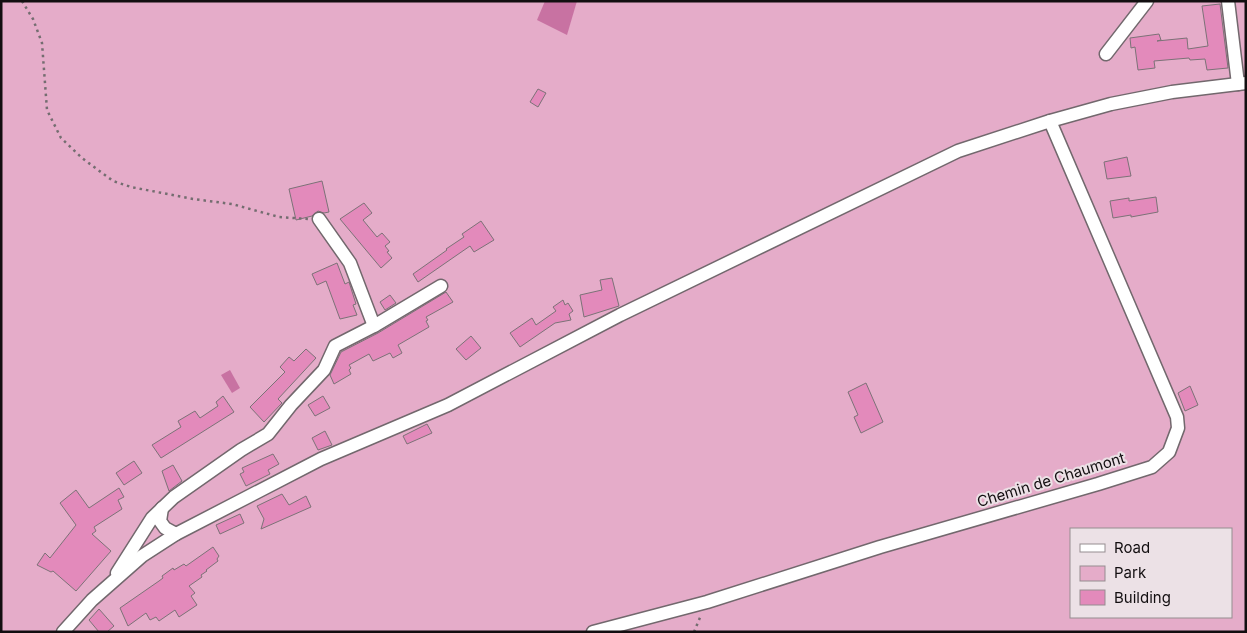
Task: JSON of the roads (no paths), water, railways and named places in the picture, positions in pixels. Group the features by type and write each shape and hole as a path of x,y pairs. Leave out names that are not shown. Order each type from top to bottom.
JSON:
{"street":[{"path":"1106,54 1147,1"},
{"path":"63,632 92,600 112,582 142,556 176,534 321,459 448,405 620,315 922,168 958,152 1050,121 1112,104 1172,92 1242,83 1228,1"},
{"name":"Chemin de Chaumont","path":"593,632 707,602 880,547 1098,484 1152,467 1169,452 1178,428 1177,417 1050,121"},
{"path":"319,220 350,263 374,326"},
{"path":"112,582 128,553 152,518 174,497 233,455 268,434 291,405 324,370 335,346 374,326 442,286"},
{"path":"162,508 160,521 165,528 176,534"}]}
